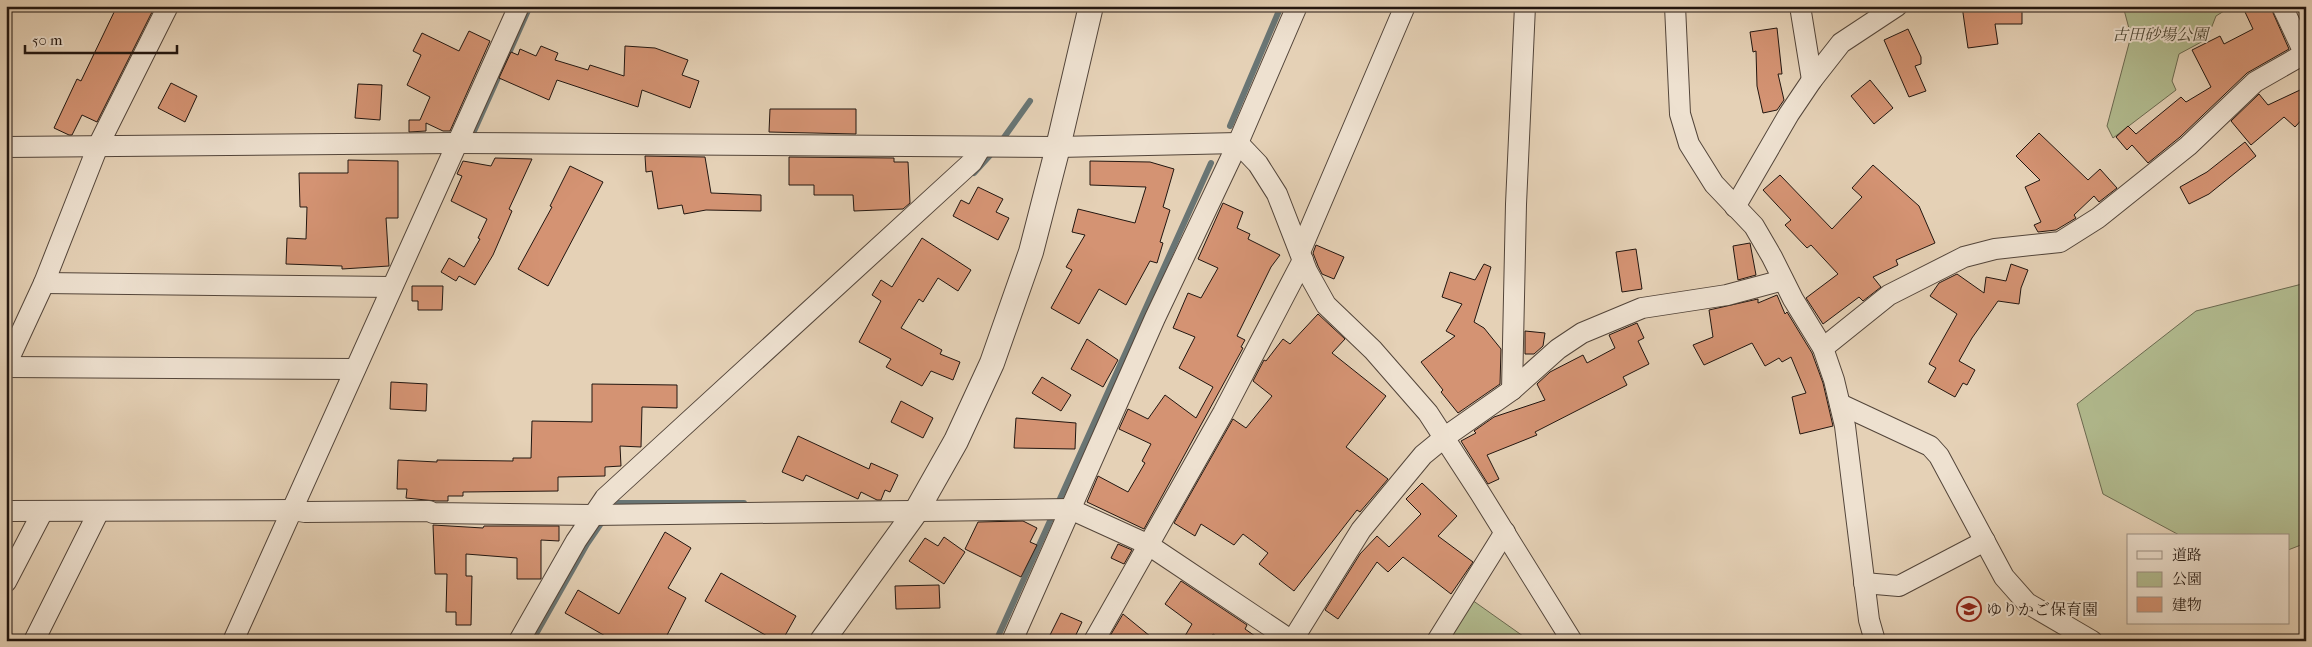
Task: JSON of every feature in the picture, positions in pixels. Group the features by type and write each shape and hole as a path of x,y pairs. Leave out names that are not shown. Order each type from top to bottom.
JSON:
{"street":[{"path":"168,6 98,146 44,283 6,366 355,369"},
{"path":"233,641 297,508 355,369 392,287 464,144 519,6"},
{"path":"822,641 917,510 956,441 992,363 1031,252 1058,147 1090,6"},
{"path":"1012,641 1060,509 1238,143 1297,6"},
{"path":"1094,641 1147,544 1223,413 1301,256 1405,6"},
{"path":"1512,390 1516,204 1525,6"},
{"path":"1675,6 1680,114 1689,144 1714,184 1754,226 1823,348 1834,380 1845,426 1869,620 1875,641"},
{"path":"1800,6 1812,80"},
{"path":"1735,206 1812,80 1841,42 1897,6"},
{"path":"1823,348 1889,295 1964,257 1995,249 2060,242 2098,218 2188,146 2256,82 2305,56 2282,6"},
{"path":"6,146 464,144 1058,147 1238,143 1258,164 1277,194 1301,256 1326,304 1373,350 1428,413 1445,437 1572,641"},
{"path":"519,641 576,541 600,515 605,498 972,162 993,147"},
{"path":"6,511 297,508 432,513 600,515 1060,509 1147,544 1292,641 1361,530 1423,455 1445,437 1512,390 1558,349 1582,333 1642,308 1727,295 1783,280"},
{"path":"44,283 392,287"},
{"path":"1840,404 1930,446 1939,456 2004,577 2027,603 2092,641"},
{"path":"6,582 42,511"},
{"path":"34,641 98,511"},
{"path":"1437,641 1505,532"},
{"path":"1864,583 1899,586 1985,541"}],"green space":[{"name":"古田砂場公園","path":"2123,6 2232,6 2216,16 2207,39 2179,54 2172,81 2176,90 2113,138 2107,126 2131,36"},
{"path":"2306,283 2306,543 2290,549 2290,534 2177,534 2103,494 2077,404 2196,311"},
{"path":"1472,600 1530,641 1445,641"}],"building":[{"path":"117,6 155,6 97,122 82,115 72,135 69,135 54,128 77,79 81,81"},
{"path":"1962,6 2022,6 2022,24 1995,24 1998,44 1968,48"},
{"path":"2255,6 2270,6 2289,49 2247,73 2180,137 2148,163 2132,145 2127,150 2116,137 2128,126 2136,134 2181,97 2186,102 2211,87 2192,50 2220,36 2224,44 2253,29 2245,12"},
{"path":"1777,28 1782,74 1778,74 1784,100 1777,110 1763,113 1757,86 1756,51 1753,52 1750,32"},
{"path":"1908,29 1921,57 1921,64 1915,66 1926,91 1909,97 1884,40"},
{"path":"469,31 490,41 450,131 443,131 426,123 426,131 409,132 409,120 420,120 430,97 407,85 421,55 413,51 422,33 459,51"},
{"path":"541,46 558,53 555,60 588,70 590,65 624,76 625,46 655,48 688,60 682,75 699,81 690,108 642,90 638,107 557,80 549,100 499,78 511,52 518,55 520,49 536,56"},
{"path":"1870,80 1893,108 1874,124 1851,96"},
{"path":"171,83 197,96 185,122 158,108"},
{"path":"358,84 382,85 380,120 355,118"},
{"path":"2300,90 2306,97 2306,115 2295,127 2284,117 2251,145 2231,121 2259,94 2268,105"},
{"path":"770,109 856,109 856,134 769,132"},
{"path":"2039,133 2088,180 2100,169 2117,188 2099,202 2094,196 2074,215 2076,218 2056,230 2038,232 2034,225 2041,222 2025,187 2040,180 2016,156"},
{"path":"2245,142 2256,156 2209,194 2189,204 2180,187 2207,172"},
{"path":"645,156 705,157 711,193 761,195 761,211 706,210 684,214 682,205 658,209 652,171 646,172"},
{"path":"789,157 894,158 894,162 908,162 910,203 903,209 854,211 853,195 814,195 814,185 789,185"},
{"path":"495,158 532,159 509,209 512,211 493,255 475,285 459,276 456,281 441,272 449,258 464,267 480,239 478,238 487,219 451,201 462,176 457,174 463,161 491,166"},
{"path":"348,160 398,161 398,218 386,218 389,266 342,269 342,266 286,264 287,238 306,239 307,207 300,207 299,173 348,173"},
{"path":"1090,161 1150,162 1174,169 1163,207 1170,210 1160,242 1163,243 1157,263 1150,261 1126,305 1099,289 1079,324 1051,308 1072,270 1066,267 1085,235 1072,232 1078,209 1135,223 1146,187 1090,185"},
{"path":"1873,165 1919,206 1935,243 1896,260 1898,265 1873,277 1881,287 1863,301 1859,297 1823,324 1806,298 1838,274 1811,245 1807,248 1785,225 1791,220 1763,190 1780,175 1832,229 1862,197 1852,188"},
{"path":"570,166 603,182 548,286 518,269 552,207 550,206"},
{"path":"978,187 1003,199 996,212 1009,218 998,240 953,216 961,200 969,204"},
{"path":"1223,203 1243,212 1237,228 1250,234 1248,239 1280,255 1271,267 1237,336 1245,340 1241,347 1243,348 1144,529 1087,502 1098,476 1128,492 1145,463 1142,461 1151,444 1119,429 1128,409 1148,419 1165,395 1196,418 1213,387 1179,368 1195,337 1173,328 1188,293 1201,298 1218,268 1198,259"},
{"path":"922,238 971,270 958,291 938,278 923,302 919,299 901,328 942,350 940,354 960,362 953,380 931,371 922,386 886,367 891,359 859,342 881,301 872,295 881,280 892,287"},
{"path":"1750,243 1756,275 1738,280 1733,246"},
{"path":"1316,245 1344,257 1334,279 1322,274 1313,253"},
{"path":"1636,249 1642,289 1622,292 1616,252"},
{"path":"1484,264 1491,267 1474,322 1484,328 1501,349 1500,384 1458,413 1421,362 1455,336 1446,331 1462,304 1442,297 1450,272 1475,280"},
{"path":"2011,264 2028,270 2021,288 2019,304 1998,301 1972,338 1959,361 1975,370 1967,385 1963,383 1955,397 1928,382 1936,368 1929,364 1957,314 1930,296 1939,283 1957,274 1984,293 1986,277 2006,281"},
{"path":"412,286 443,286 442,310 418,310 418,301 412,301"},
{"path":"1777,295 1785,314 1787,312 1812,353 1823,383 1833,426 1800,434 1792,397 1806,393 1791,357 1782,362 1779,358 1765,366 1752,343 1704,365 1693,345 1713,337 1709,310 1758,299 1758,303"},
{"path":"1318,314 1345,339 1332,353 1386,396 1346,447 1388,479 1360,512 1357,510 1294,591 1259,564 1268,553 1243,534 1234,545 1201,524 1195,536 1174,523 1233,419 1246,428 1272,396 1253,381 1264,360 1266,361 1283,339 1290,344"},
{"path":"1637,323 1644,338 1638,341 1649,364 1623,377 1627,385 1535,432 1537,435 1487,455 1499,479 1488,484 1461,441 1476,433 1474,431 1494,417 1545,400 1537,384 1550,372 1583,355 1587,363 1615,348 1609,335"},
{"path":"1525,331 1545,333 1543,346 1534,354 1525,354"},
{"path":"1087,339 1118,360 1103,387 1071,369"},
{"path":"1042,377 1071,395 1061,411 1032,393"},
{"path":"391,382 427,384 426,411 390,409"},
{"path":"592,384 677,385 677,408 642,407 641,447 620,446 621,466 605,467 605,476 558,477 558,491 463,492 463,496 448,496 448,501 436,501 406,498 407,489 397,489 398,460 437,462 437,460 513,461 513,458 531,458 532,421 592,422"},
{"path":"901,401 933,418 923,438 891,422"},
{"path":"1016,418 1076,423 1075,449 1014,448"},
{"path":"798,436 869,469 871,463 898,475 890,492 885,490 881,500 877,500 861,492 858,499 806,475 803,481 782,472"},
{"path":"1422,483 1457,516 1438,536 1473,562 1451,594 1403,557 1388,572 1377,562 1338,619 1325,610 1360,554 1377,536 1389,547 1421,514 1406,499"},
{"path":"1023,521 1037,528 1030,542 1037,545 1021,577 965,549 978,522"},
{"path":"433,525 483,528 484,526 559,526 559,541 541,540 541,579 517,579 517,558 466,554 466,576 472,576 471,625 456,625 456,612 446,612 447,574 435,574"},
{"path":"665,532 691,548 668,588 686,598 664,641 614,641 565,613 578,590 619,614"},
{"path":"944,537 965,552 944,584 909,561 925,538 938,546"},
{"path":"1118,544 1132,550 1124,564 1111,558"},
{"path":"721,573 796,616 782,641 776,641 705,601"},
{"path":"1181,581 1247,625 1245,629 1262,641 1224,641 1213,634 1209,641 1182,641 1192,624 1165,604"},
{"path":"939,585 940,608 896,609 895,586"},
{"path":"1061,613 1082,622 1073,641 1047,641"},
{"path":"1123,614 1156,641 1116,641 1110,636"}],"waterway":[{"path":"470,140 530,6"},
{"path":"1230,126 1281,6"},
{"path":"1000,143 1030,101"},
{"path":"974,173 994,151"},
{"path":"996,641 1211,163"},
{"path":"610,503 744,503"},
{"path":"532,641 587,544 604,519"}],"place":[{"name":"ゆりかご保育園","path":"1969,609"}]}
